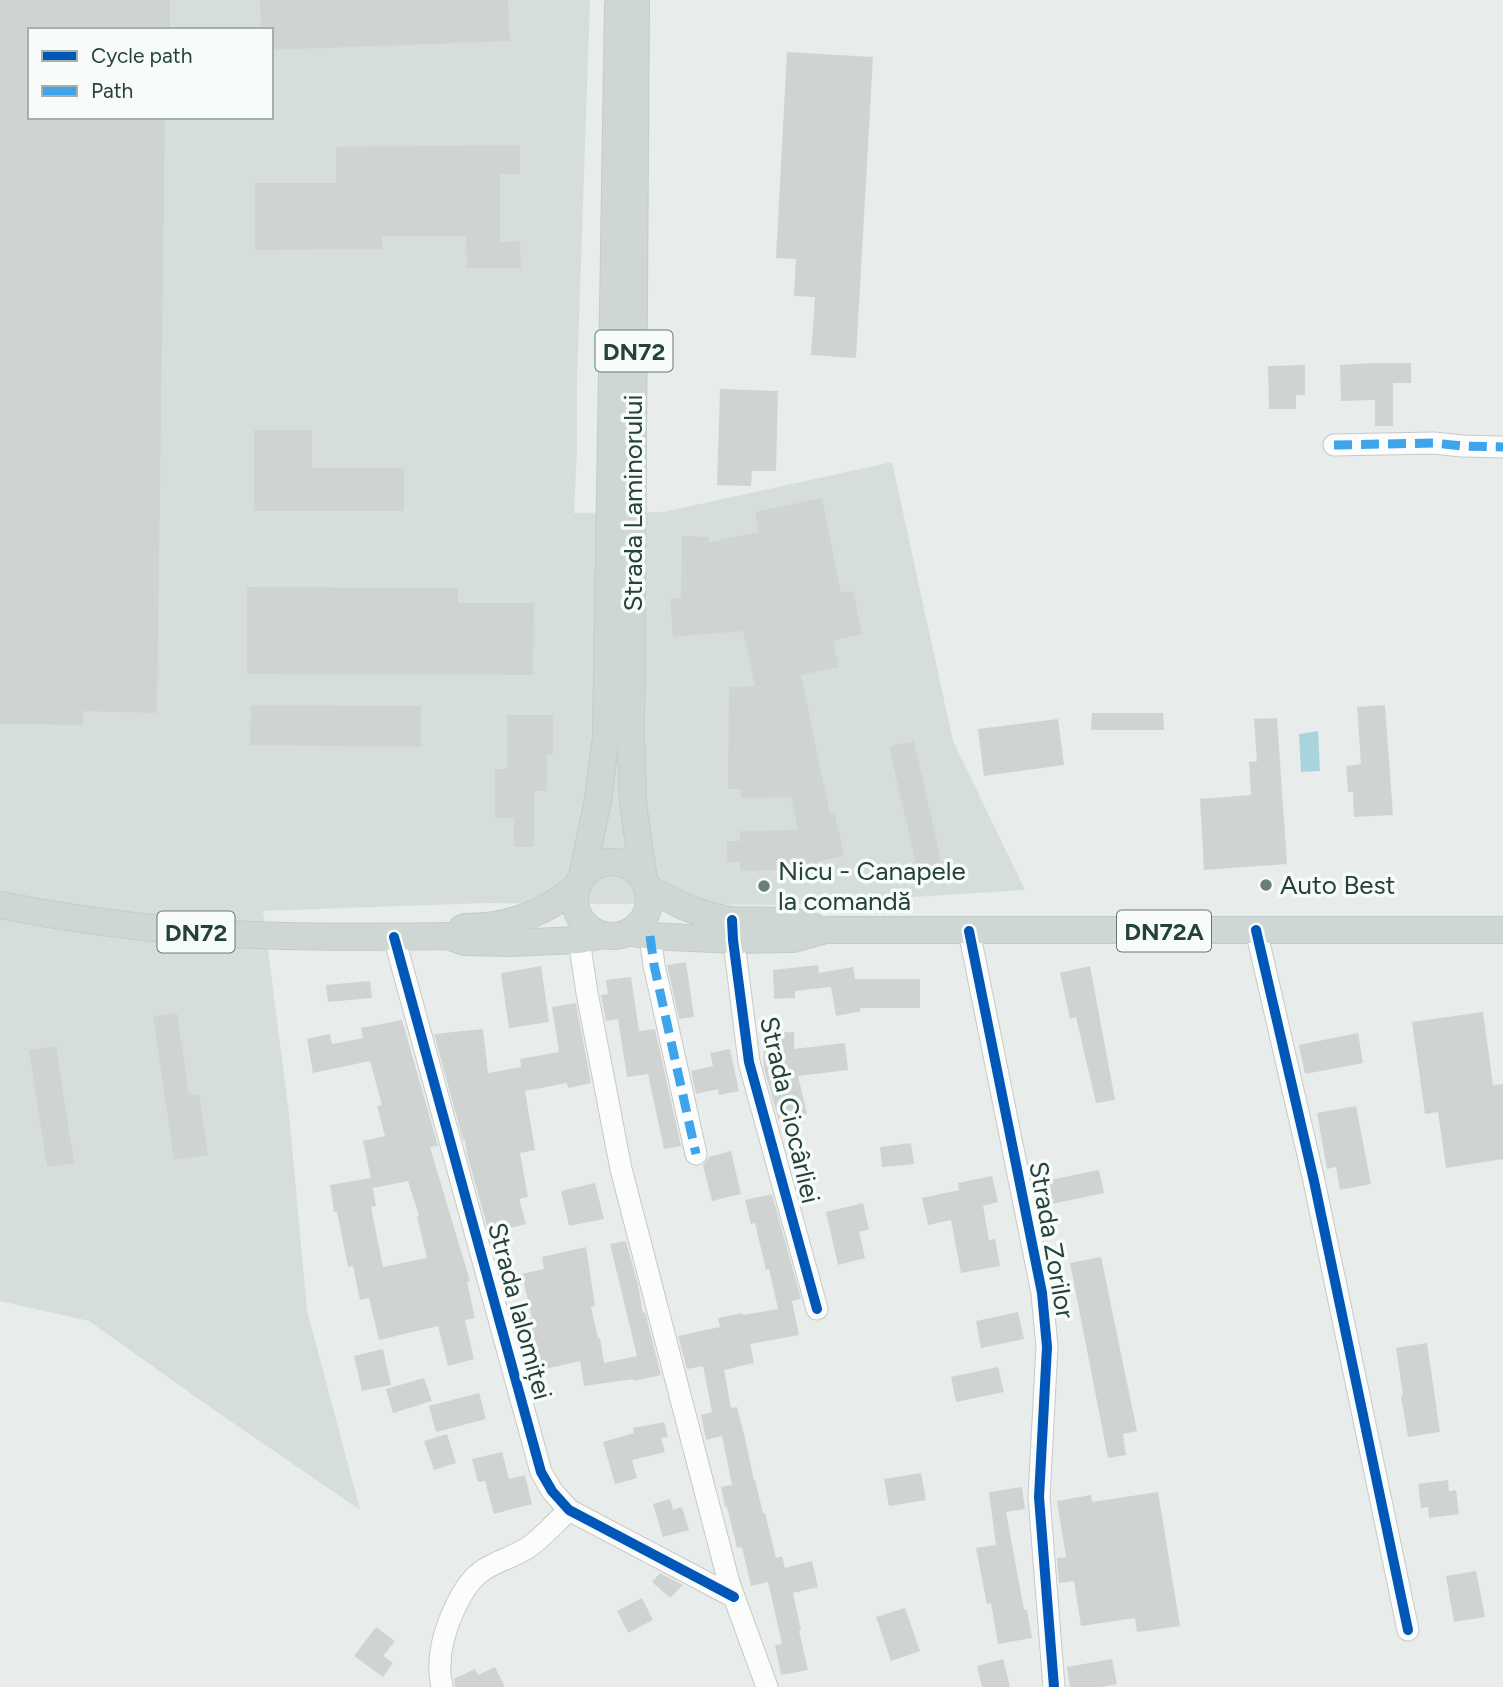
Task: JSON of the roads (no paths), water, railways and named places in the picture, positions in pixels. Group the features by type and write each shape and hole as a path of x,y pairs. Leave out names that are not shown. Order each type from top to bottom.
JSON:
{"main road":[{"name":"Strada Laminorului","path":"579,882 598,800 606,737 618,0"},
{"name":"Strada Laminorului","path":"636,0 631,736 633,804 646,884"},
{"name":"DN72","path":"0,905 112,923 184,931 285,936 448,936 465,942 510,943 615,936 637,926 644,918 649,898 646,884 636,871 626,864 614,861 602,863 590,868 579,882 556,902 536,912 494,925 465,927 448,936"},
{"path":"579,882 574,899 582,922 592,930 615,936"},
{"name":"DN72A","path":"646,884 733,930"},
{"name":"DN72A","path":"615,936 733,930 793,939 825,930 1503,930"}],"street":[{"path":"1334,445 1434,443 1503,447"},
{"name":"Strada Ciocârliei","path":"733,930 749,1062 817,1309"},
{"path":"1255,930 1314,1181 1408,1630"},
{"name":"Strada Zorilor","path":"969,931 1042,1293 1047,1347 1039,1497 1054,1687"},
{"path":"696,1154 654,965 615,936 587,993 621,1169 734,1597 767,1687"},
{"name":"Strada Ialomiței","path":"394,937 541,1472 552,1491 569,1510 734,1597"},
{"path":"442,1687 439,1665 444,1638 451,1616 464,1591 483,1570 526,1549 569,1510"}],"water":[{"path":"1318,731 1320,771 1301,772 1299,734"}],"place":[{"name":"Auto Best","path":"1266,885"},
{"name":"Nicu - Canapele la comandă","path":"764,886"}]}
